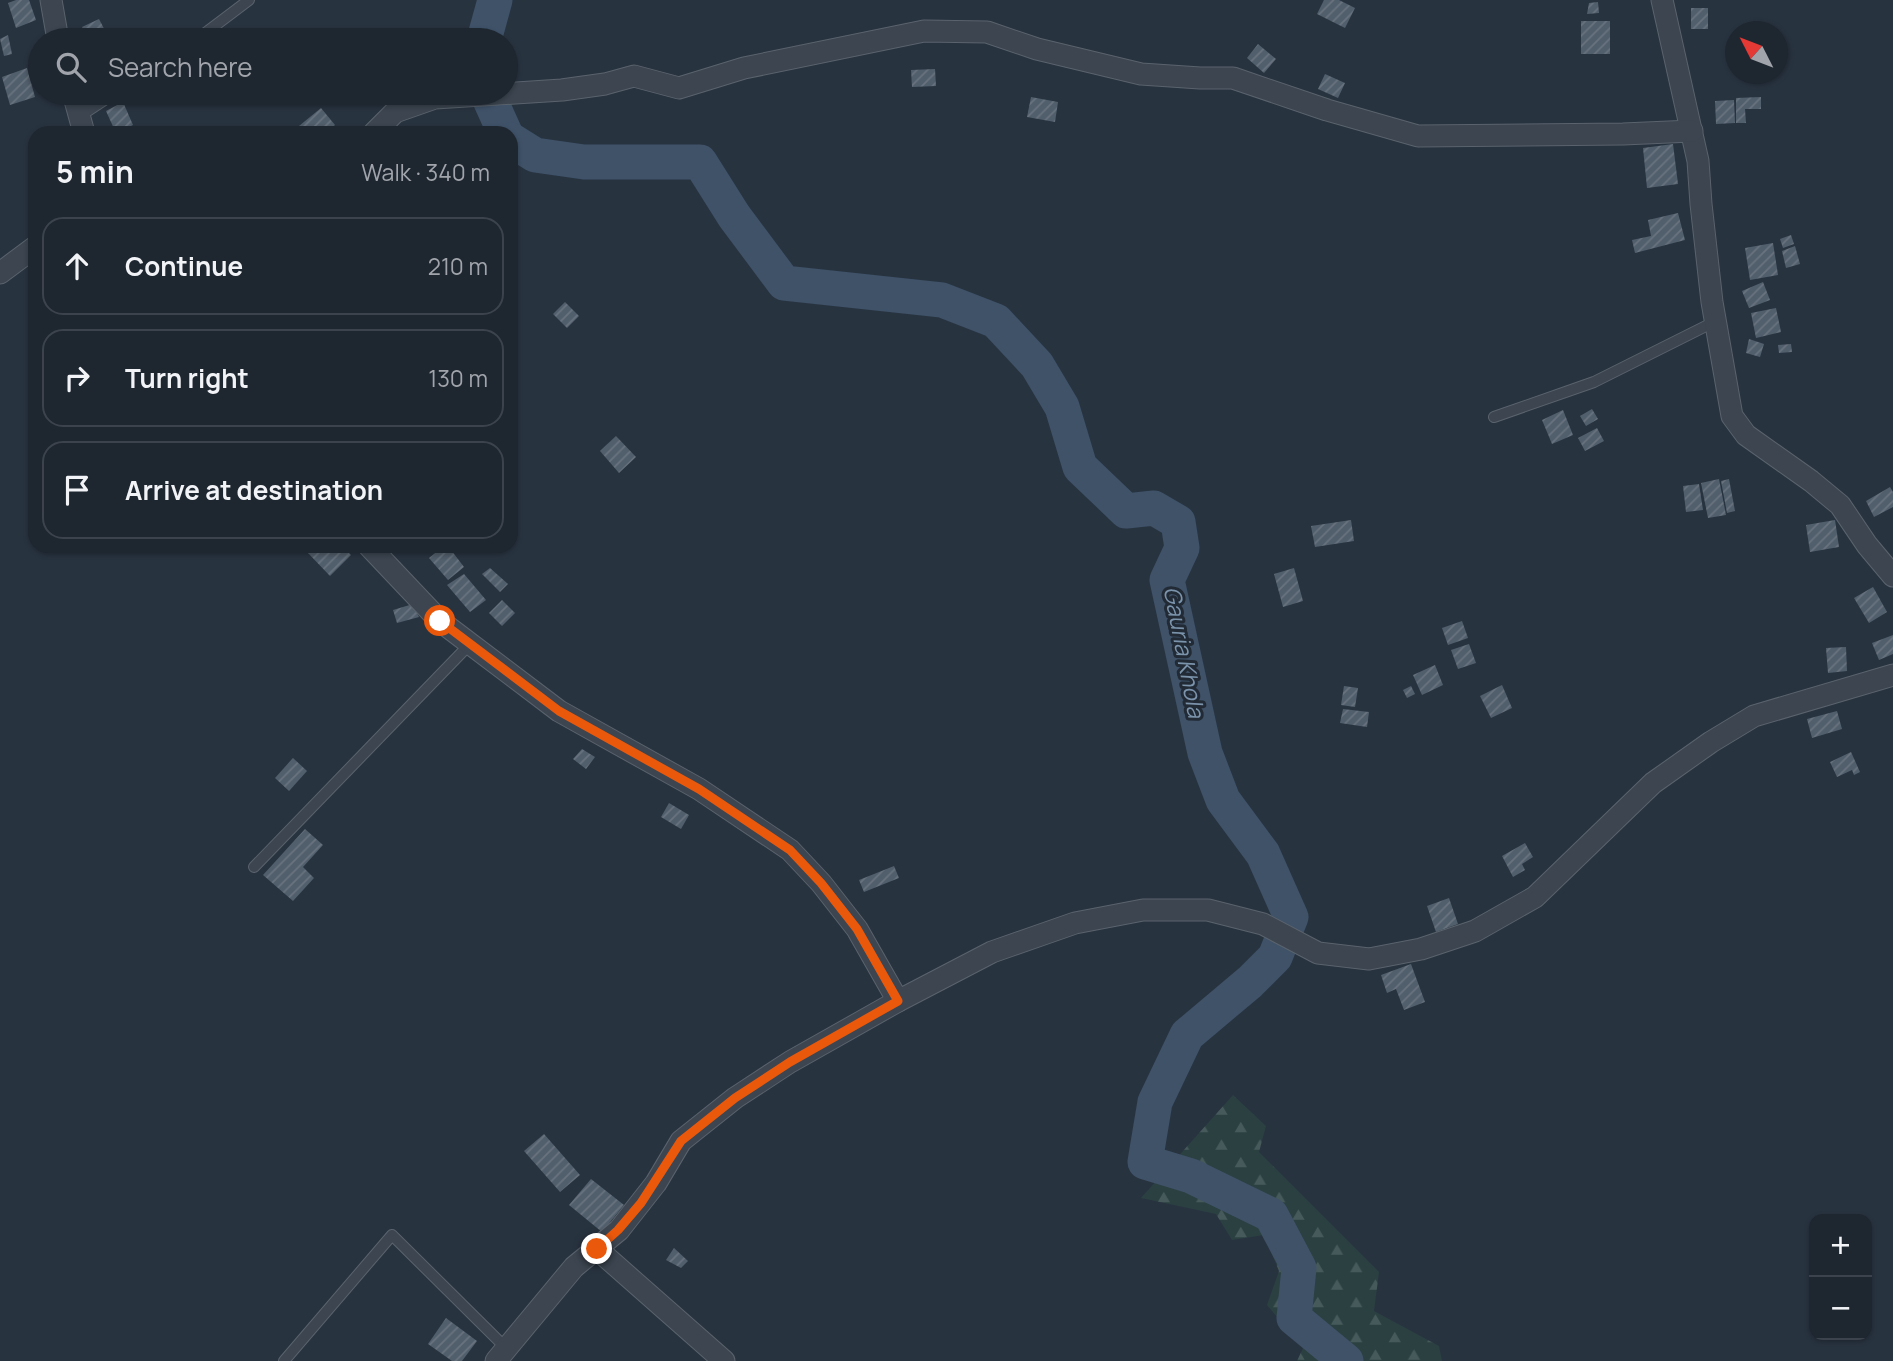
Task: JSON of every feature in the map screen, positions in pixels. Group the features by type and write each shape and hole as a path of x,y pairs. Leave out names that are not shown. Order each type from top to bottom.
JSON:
{"street":[{"path":"51,0 56,28"},
{"path":"1662,0 1698,161 1700,204 1732,416 1746,435 1840,505 1867,545 1893,576"},
{"path":"518,92 605,84 634,76 678,88 757,65 924,31 987,32 1037,49 1142,74 1233,78 1327,110 1418,136 1692,131"},
{"path":"76,105 82,125"},
{"path":"381,126 395,112 415,105"},
{"path":"0,273 28,252"},
{"path":"376,553 440,621 559,711 699,789 790,850 821,883 857,929 898,1001"},
{"path":"501,1355 574,1266 618,1230 641,1203 681,1141 735,1098 779,1069 898,1001 992,952 1075,923 1143,910 1208,909 1263,924 1318,953 1369,959 1421,949 1475,931 1535,897 1653,783 1711,742 1755,716 1893,675"},
{"path":"597,1249 724,1361"}],"lane":[{"path":"211,28 248,0"},
{"path":"82,125 103,105"},
{"path":"1494,417 1594,382 1716,321"},
{"path":"254,867 470,644"},
{"path":"284,1361 392,1235 501,1355"}],"green space":[{"path":"1233,1095 1266,1126 1259,1152 1379,1272 1374,1311 1439,1346 1442,1361 1297,1361 1303,1348 1267,1305 1279,1271 1264,1235 1232,1240 1216,1214 1141,1198"}],"building":[{"path":"29,0 36,20 16,28 8,3"},
{"path":"1324,0 1339,0 1355,8 1345,28 1317,14"},
{"path":"1598,2 1599,13 1587,14 1589,3"},
{"path":"1691,8 1708,8 1708,29 1691,29"},
{"path":"99,19 104,28 83,28"},
{"path":"1581,21 1610,21 1610,54 1581,54"},
{"path":"8,35 12,54 4,56 0,39"},
{"path":"1258,44 1276,59 1264,73 1247,58"},
{"path":"27,68 28,99 10,105 2,77"},
{"path":"935,69 936,86 912,87 911,70"},
{"path":"1325,74 1345,83 1338,98 1318,89"},
{"path":"1031,97 1058,102 1055,122 1027,117"},
{"path":"1761,97 1761,109 1745,109 1746,123 1736,123 1736,98"},
{"path":"1734,100 1735,123 1716,124 1715,101"},
{"path":"117,105 124,105 133,125 113,126 106,111"},
{"path":"321,108 335,125 334,126 299,126"},
{"path":"1673,144 1678,184 1647,188 1643,148"},
{"path":"1678,213 1685,240 1635,253 1632,240 1651,236 1648,220"},
{"path":"1791,235 1794,244 1783,248 1780,239"},
{"path":"1773,243 1778,275 1750,280 1745,248"},
{"path":"1795,246 1800,264 1786,268 1782,251"},
{"path":"1763,282 1770,300 1749,308 1742,291"},
{"path":"565,302 579,316 567,328 553,314"},
{"path":"1776,308 1781,332 1756,338 1751,313"},
{"path":"1749,339 1764,344 1760,357 1746,353"},
{"path":"1791,344 1792,352 1779,353 1778,345"},
{"path":"1592,409 1598,419 1586,426 1580,416"},
{"path":"1563,410 1573,435 1552,444 1542,420"},
{"path":"1597,428 1604,441 1585,451 1578,438"},
{"path":"616,436 636,457 619,473 600,451"},
{"path":"1719,479 1726,515 1708,518 1701,483"},
{"path":"1729,479 1735,511 1727,513 1721,481"},
{"path":"1699,484 1703,510 1686,512 1683,486"},
{"path":"1890,487 1893,492 1893,507 1874,517 1866,501"},
{"path":"1351,520 1354,541 1315,547 1311,526"},
{"path":"1835,520 1839,547 1810,552 1806,525"},
{"path":"308,553 351,555 330,576"},
{"path":"435,553 453,553 464,567 448,580 429,558"},
{"path":"490,568 508,584 500,592 482,574"},
{"path":"1294,568 1303,601 1283,607 1274,574"},
{"path":"464,574 486,600 470,612 447,585"},
{"path":"1873,587 1887,612 1869,623 1854,598"},
{"path":"502,600 515,613 502,626 489,613"},
{"path":"413,604 419,617 397,623 393,610"},
{"path":"1462,621 1468,638 1448,645 1442,628"},
{"path":"1893,635 1893,654 1879,660 1872,643"},
{"path":"1469,644 1476,663 1458,669 1451,650"},
{"path":"1846,647 1847,671 1828,673 1826,648"},
{"path":"1435,665 1443,685 1422,695 1413,675"},
{"path":"1502,685 1512,708 1491,718 1480,696"},
{"path":"1344,686 1358,688 1355,707 1341,705"},
{"path":"1411,686 1415,694 1407,698 1403,690"},
{"path":"1343,709 1369,712 1367,727 1340,723"},
{"path":"1837,711 1842,729 1812,738 1807,719"},
{"path":"582,749 595,757 586,769 573,759"},
{"path":"1851,752 1860,772 1854,775 1852,770 1837,777 1830,762"},
{"path":"293,758 307,771 289,791 275,778"},
{"path":"669,803 689,815 681,829 661,817"},
{"path":"305,829 323,845 303,867 314,878 293,901 263,875"},
{"path":"1525,843 1533,857 1522,864 1525,870 1513,877 1502,856"},
{"path":"894,866 899,878 864,892 859,880"},
{"path":"1449,898 1458,924 1436,932 1427,906"},
{"path":"1411,964 1425,1002 1404,1010 1396,989 1387,993 1381,975"},
{"path":"544,1134 580,1175 560,1192 524,1151"},
{"path":"591,1179 624,1205 602,1232 569,1205"},
{"path":"674,1248 688,1261 681,1268 666,1260"},
{"path":"446,1318 477,1341 462,1361 452,1361 428,1344"}],"waterway":[{"name":"Gauria Khola","path":"487,28 495,0"},
{"name":"Gauria Khola","path":"492,105 502,126"},
{"name":"Gauria Khola","path":"518,144 535,155 584,162 700,162 734,216 784,283 942,300 996,321 1037,365 1062,407 1080,467 1126,511 1154,508 1178,522 1182,548 1167,580 1205,753 1223,800 1263,854 1291,917 1275,957 1250,982 1187,1035 1155,1102 1145,1162 1191,1176 1271,1215 1299,1268 1294,1318 1346,1361"}],"route":[{"path":"440,621 559,711 699,789 790,850 821,883 857,929 898,1001 790,1062 735,1098 681,1141 641,1203 597,1249"}]}
